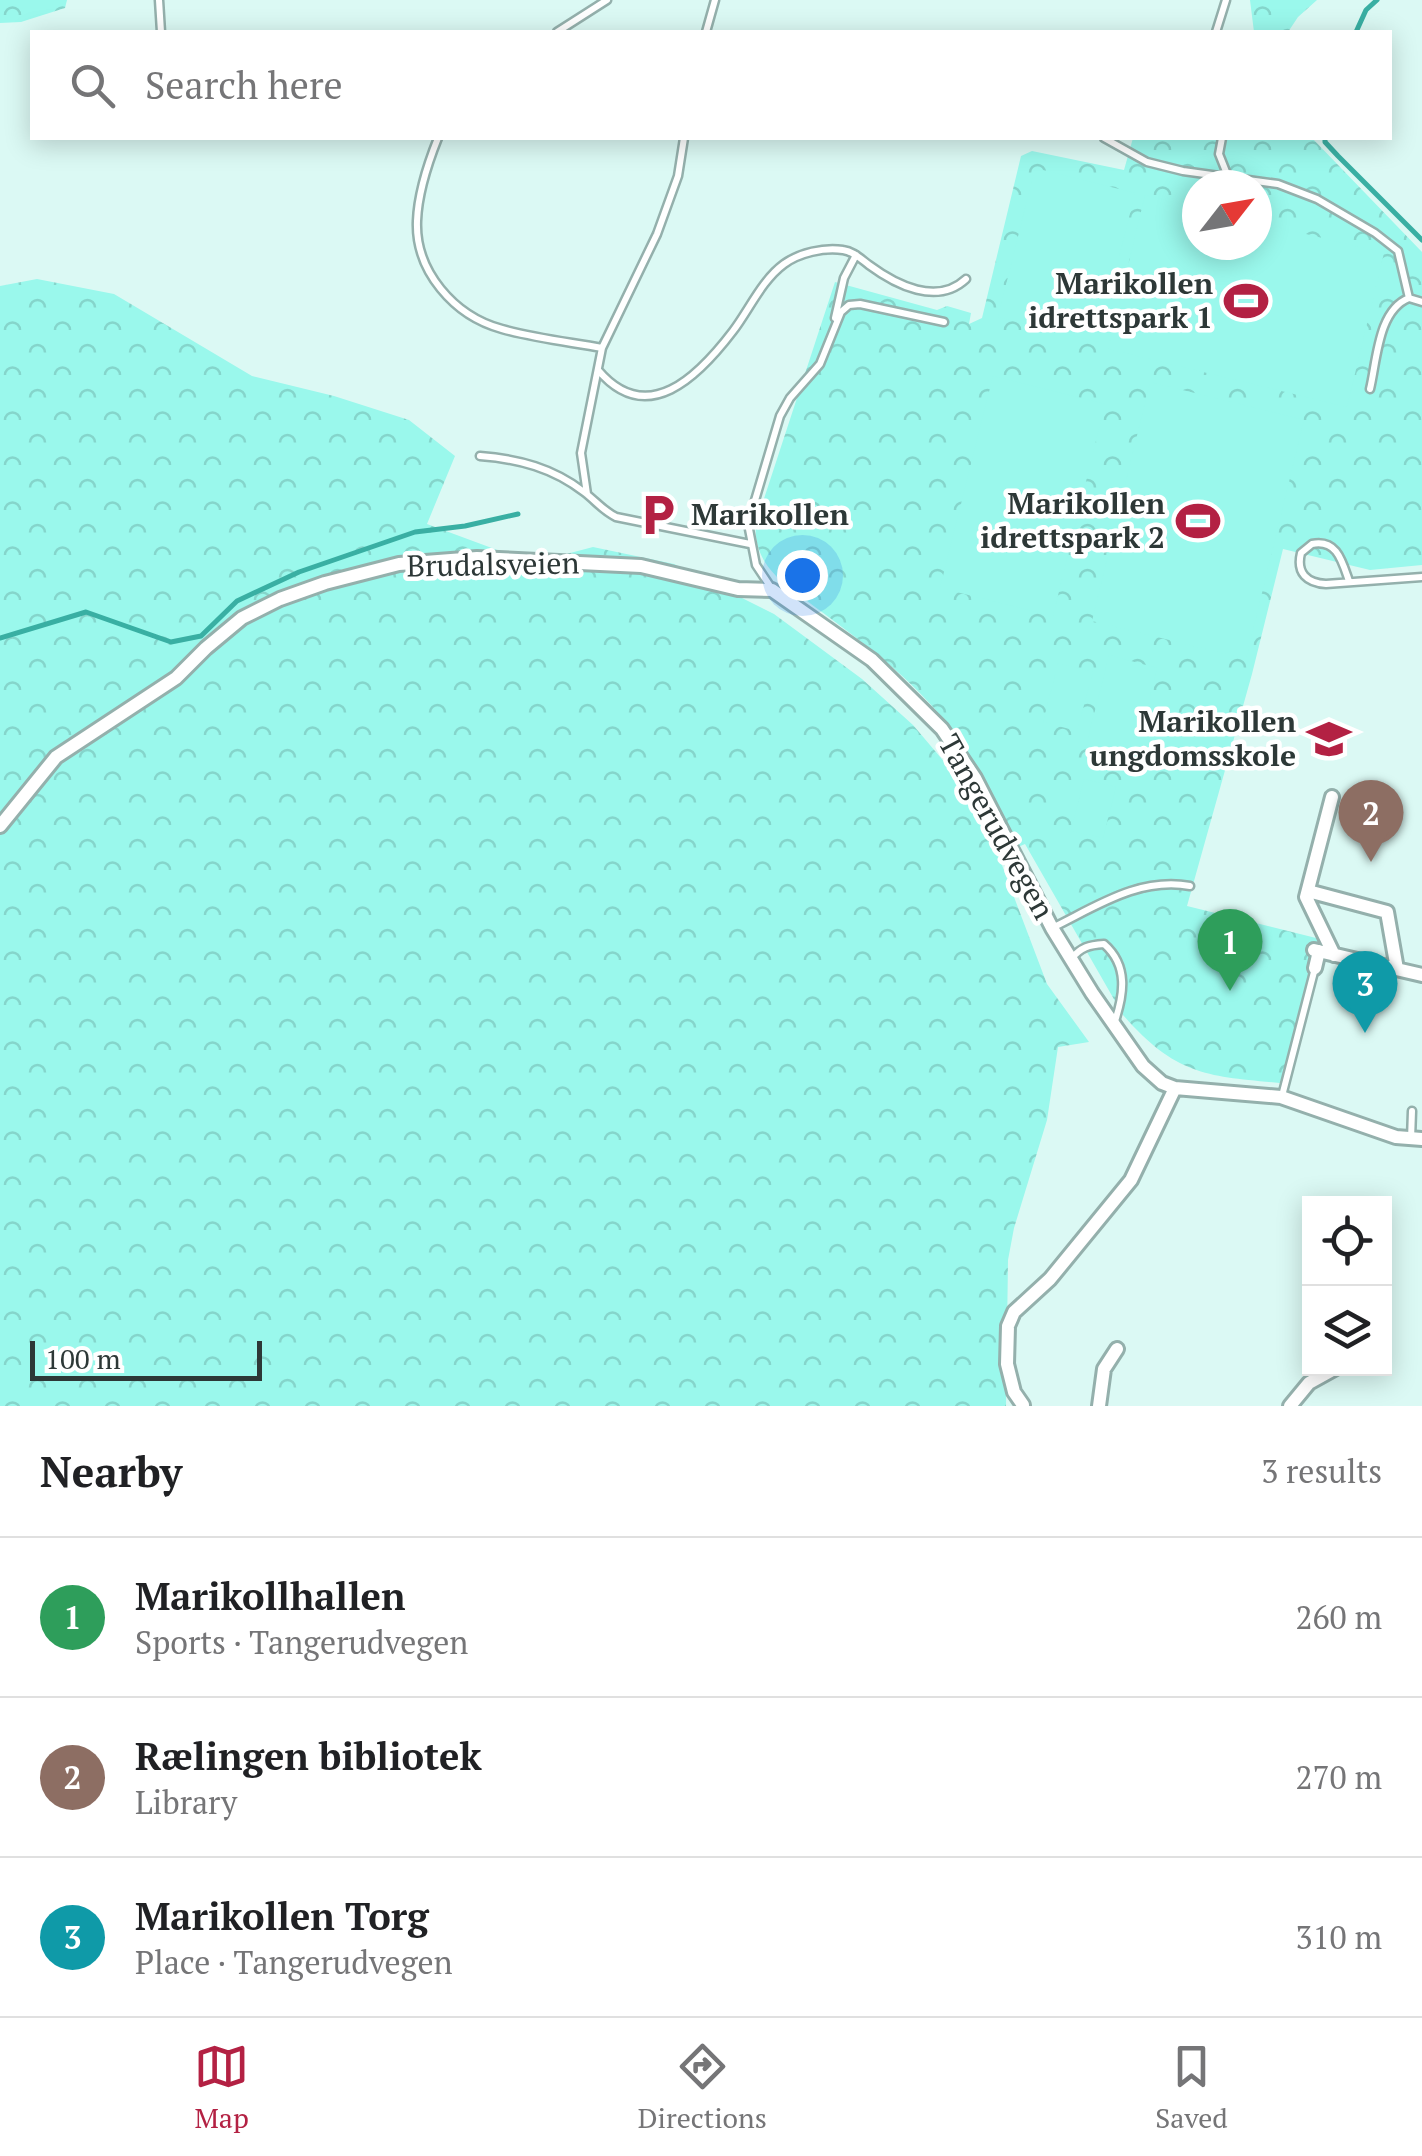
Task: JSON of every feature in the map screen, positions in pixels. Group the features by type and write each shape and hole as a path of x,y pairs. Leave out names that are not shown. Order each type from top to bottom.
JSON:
{"street":[{"name":"Brudalsveien","path":"0,826 56,757 176,678 242,618 326,583 398,564 477,558 627,564 738,589 772,590"},
{"name":"Tangerudvegen","path":"772,590 872,660 942,728 974,778 1070,959 1143,1066 1162,1083 1175,1088"},
{"path":"1332,796 1306,897 1334,954"},
{"path":"1308,891 1388,912 1397,969"},
{"path":"1315,968 1316,950 1422,975"},
{"path":"1023,1405 1014,1392 1007,1364 1008,1326 1014,1312 1050,1280 1131,1180 1175,1088 1281,1098 1396,1137 1416,1139"},
{"path":"1099,1406 1104,1369 1117,1349"},
{"path":"1290,1406 1309,1383 1322,1376"}],"lane":[{"path":"159,0 161,30"},
{"path":"559,30 607,0"},
{"path":"704,0 710,17"},
{"path":"707,30 715,0"},
{"path":"1217,30 1226,0"},
{"path":"437,140 428,163 417,221 422,260 441,289 461,310 499,328 602,348"},
{"path":"587,494 581,454 602,348 657,234 678,176 684,140"},
{"path":"1108,140 1147,162 1183,170"},
{"path":"1222,140 1219,154 1226,170"},
{"path":"1272,183 1317,199 1376,233 1398,251 1409,298"},
{"path":"598,370 623,393 642,398 662,395 680,385 730,334 780,266 805,254 824,250 856,254 889,278 925,291 948,292 966,279"},
{"path":"834,330 837,299 856,254"},
{"path":"1370,389 1388,313 1397,302 1409,298 1422,302"},
{"path":"772,590 756,565 748,524 780,416 790,398 820,364 841,312 855,304 944,322"},
{"path":"480,456 516,458 533,464 587,494 597,507 616,516 750,544"},
{"path":"1349,581 1333,546 1312,544 1301,554 1300,568 1308,580 1321,584 1422,576"},
{"path":"1052,928 1138,888 1164,883 1190,886"},
{"name":"Tangerudvegen","path":"1070,959 1080,948 1092,944 1104,944 1116,954 1123,982 1114,1026"},
{"path":"1281,1098 1315,968"},
{"path":"1412,1111 1416,1139"}],"green space":[{"path":"0,0 67,0 65,8 21,22 0,23"},
{"path":"1250,0 1317,0 1289,30 1254,30"},
{"path":"1132,140 1314,140 1422,252 1422,565 1370,570 1283,549 1187,906 1324,940 1290,1084 1217,1076 1198,1070 1162,1052 1143,1036 1123,1015 1025,844 1018,847 975,766 945,721 893,668 778,578 757,545 756,523 835,282 937,310 947,306 971,313 969,324 982,318 1021,156 1032,151 1124,170"},
{"path":"1035,168 1135,193 1098,342 998,317"},
{"name":"Marikollen idrettspark 1","path":"1145,195 1182,204 1182,260 1272,260 1272,226 1384,253 1347,407 1108,349"},
{"path":"37,279 114,294 252,376 409,420 455,456 427,524 532,563 593,547 674,564 774,614 862,679 913,725 952,771 997,852 1047,984 1089,1042 1058,1047 1047,1120 1014,1228 1008,1260 1006,1406 0,1406 0,286"},
{"path":"993,376 1105,404 1053,616 940,588"},
{"name":"Marikollen idrettspark 2","path":"1150,382 1304,420 1246,659 1092,621"},
{"path":"1109,655 1157,668 1140,737 1093,754 1086,746"},
{"path":"1058,663 1093,672 1077,731 1043,722"},
{"path":"1084,779 1116,787 1103,838 1071,831"}],"waterway":[{"path":"1357,30 1366,10 1377,0"},
{"path":"1325,140 1422,240"},
{"path":"0,638 86,612 171,642 201,636 237,601 299,572 415,532 518,514"}],"place":[{"name":"Marikollen idrettspark 1","path":"1246,301"},
{"name":"Marikollen","path":"658,515"},
{"name":"Marikollen idrettspark 2","path":"1198,521"},
{"name":"Marikollen ungdomsskole","path":"1329,739"},
{"name":"Rælingen bibliotek","path":"1371,862"},
{"name":"Marikollhallen","path":"1230,991"},
{"name":"Marikollen Torg","path":"1365,1033"}]}
